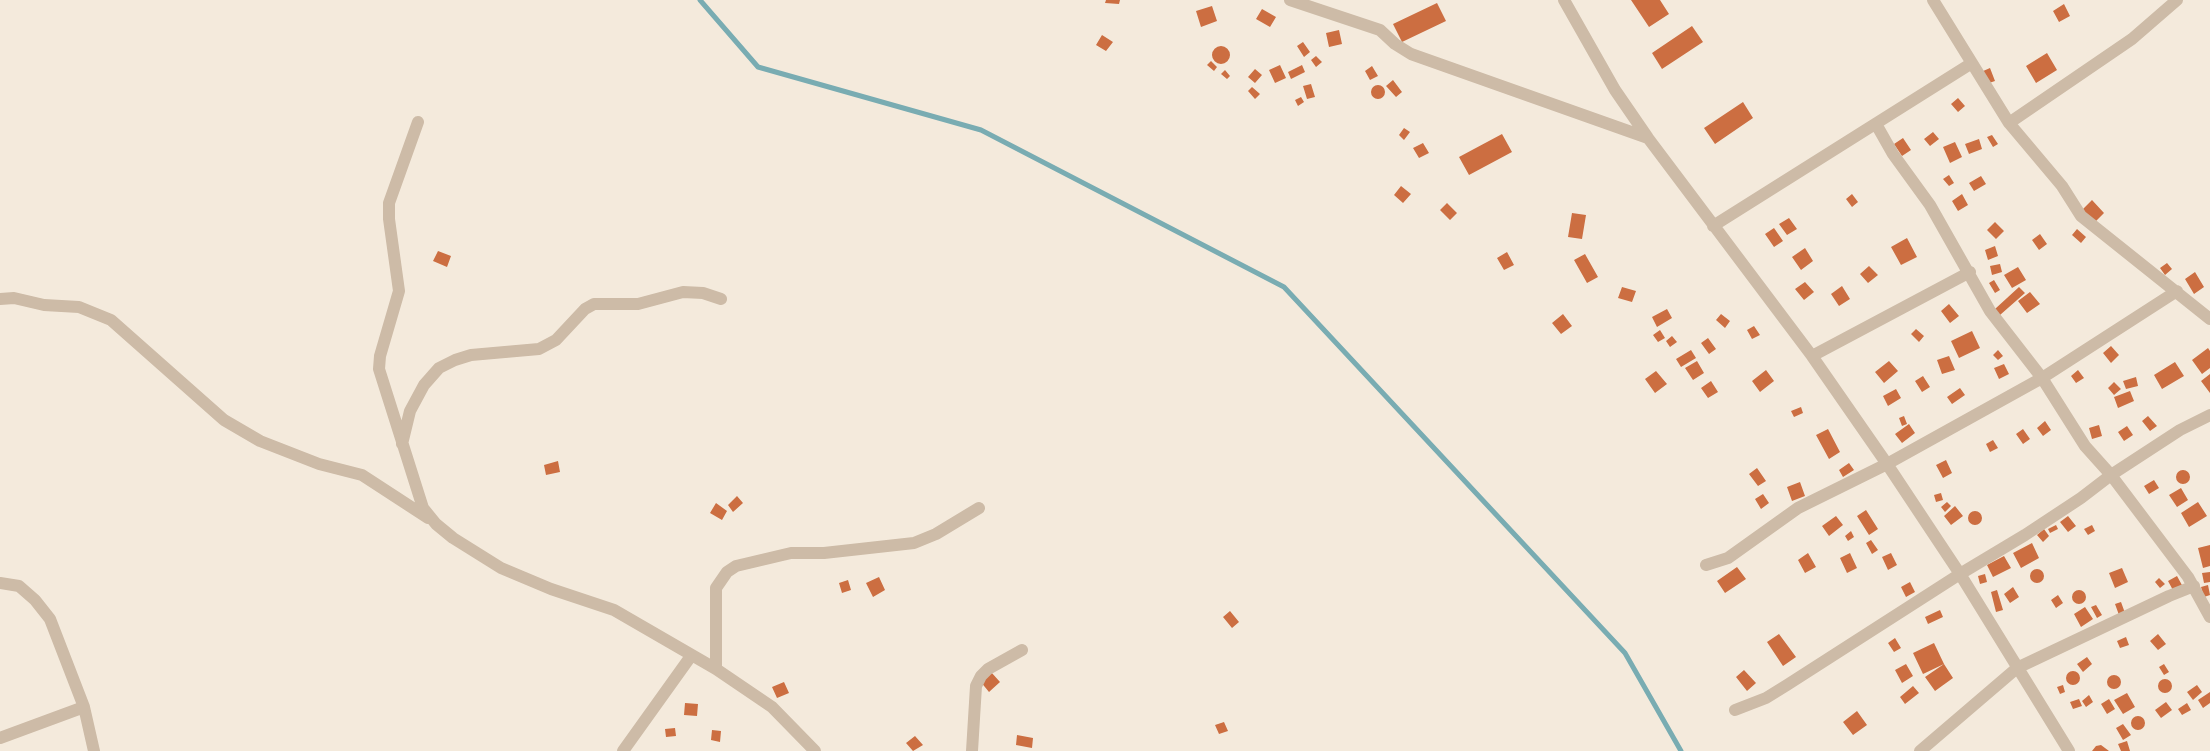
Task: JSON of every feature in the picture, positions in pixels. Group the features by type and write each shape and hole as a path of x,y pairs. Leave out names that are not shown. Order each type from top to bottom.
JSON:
{"street":[{"path":"1290,0 1380,30 1395,44 1411,54 1648,138"},
{"path":"1564,0 1615,90 1648,138 1812,356 1887,464 1960,574 2069,751"},
{"path":"1933,0 2009,122 2062,186 2081,216 2210,319"},
{"path":"2009,122 2132,39 2178,0"},
{"path":"1713,226 1972,63"},
{"path":"418,122 389,202 389,219 399,290 380,356 379,369 423,508 436,524"},
{"path":"1876,124 1893,154 1930,205 1970,272 1990,311 2042,378 2085,446 2110,475 2194,586 2210,616"},
{"path":"1812,356 1970,272"},
{"path":"1706,565 1728,558 1798,508 1887,464 2042,378 2177,291"},
{"path":"402,446 410,412 424,385 439,368 454,360 471,355 539,349 556,340 585,309 594,304 638,304 684,292 703,293 721,299"},
{"path":"0,299 14,298 44,305 79,307 111,320 224,420 260,441 319,464 362,475 436,524 452,538 501,568 551,589 614,610 658,634 691,656 716,669 772,707 815,751"},
{"path":"1736,710 1766,698 1787,685 2073,503 2110,475 2180,430 2210,415"},
{"path":"716,669 716,588 720,580 736,566 791,553 824,553 914,543 936,534 979,508"},
{"path":"0,583 19,586 35,600 50,619 84,707 94,751"},
{"path":"1920,751 2018,668 2168,596 2194,586"},
{"path":"972,751 976,686 981,676 988,669 1022,650"},
{"path":"623,751 691,656"},
{"path":"0,738 84,707"}],"building":[{"path":"1106,0 1120,0 1119,4 1105,3"},
{"path":"1631,0 1660,0 1669,14 1649,27"},
{"path":"1437,3 1446,21 1402,42 1393,24"},
{"path":"2064,4 2070,16 2059,22 2053,11"},
{"path":"1212,6 1217,21 1201,27 1196,11"},
{"path":"1262,9 1276,17 1270,27 1256,19"},
{"path":"1692,26 1703,42 1662,69 1652,53"},
{"path":"1339,30 1342,44 1329,47 1326,33"},
{"path":"1102,35 1113,42 1106,51 1096,45"},
{"path":"1303,42 1310,52 1304,57 1297,46"},
{"path":"1221,46 1229,51 1230,55 1225,63 1221,64 1213,59 1212,55 1217,47"},
{"path":"2047,53 2057,70 2036,83 2026,66"},
{"path":"1316,56 1322,62 1316,67 1311,60"},
{"path":"1211,61 1217,67 1214,71 1207,65"},
{"path":"1280,65 1286,78 1275,83 1269,70"},
{"path":"1302,65 1305,72 1291,79 1288,72"},
{"path":"1372,66 1378,76 1370,80 1365,71"},
{"path":"1990,68 1995,81 1986,84 1981,72"},
{"path":"1255,69 1262,75 1255,83 1248,77"},
{"path":"1225,70 1230,76 1227,79 1221,74"},
{"path":"1393,80 1402,92 1396,97 1386,86"},
{"path":"1311,84 1315,97 1307,99 1303,86"},
{"path":"1375,85 1381,85 1385,92 1381,99 1375,99 1371,95 1371,89"},
{"path":"1252,87 1260,94 1255,99 1248,91"},
{"path":"1301,97 1304,102 1298,106 1295,100"},
{"path":"1958,98 1965,106 1958,112 1951,104"},
{"path":"1743,102 1753,118 1715,144 1704,128"},
{"path":"1404,128 1410,132 1404,140 1399,135"},
{"path":"1933,132 1939,139 1930,146 1924,139"},
{"path":"1502,134 1512,152 1469,175 1459,157"},
{"path":"1992,135 1998,144 1993,147 1987,137"},
{"path":"1903,138 1911,150 1902,156 1894,144"},
{"path":"1979,139 1982,149 1969,154 1965,144"},
{"path":"1955,142 1962,157 1950,163 1943,147"},
{"path":"1423,143 1429,153 1419,158 1413,148"},
{"path":"1949,175 1954,183 1949,186 1943,179"},
{"path":"1981,176 1986,184 1974,191 1969,183"},
{"path":"1401,186 1411,194 1403,203 1394,195"},
{"path":"1852,194 1858,202 1852,207 1846,199"},
{"path":"1962,194 1968,205 1958,211 1952,201"},
{"path":"2092,200 2104,213 2094,223 2081,211"},
{"path":"1447,203 1457,213 1450,220 1440,210"},
{"path":"1572,213 1586,215 1582,239 1568,237"},
{"path":"1789,218 1797,229 1787,235 1779,224"},
{"path":"1995,222 2004,231 1996,239 1987,230"},
{"path":"1774,228 1783,241 1774,247 1765,234"},
{"path":"2077,229 2086,237 2081,243 2072,235"},
{"path":"2040,234 2047,244 2039,250 2032,240"},
{"path":"1907,238 1917,257 1901,265 1891,247"},
{"path":"1995,246 1998,256 1988,260 1985,250"},
{"path":"1805,248 1813,261 1801,270 1792,257"},
{"path":"438,251 451,256 447,267 433,261"},
{"path":"1507,252 1514,265 1504,270 1497,258"},
{"path":"1585,254 1598,277 1587,283 1574,260"},
{"path":"2167,263 2172,269 2165,275 2160,268"},
{"path":"2000,264 2002,272 1992,275 1990,266"},
{"path":"1869,266 1878,275 1868,283 1860,274"},
{"path":"2018,267 2026,280 2012,288 2004,275"},
{"path":"2195,272 2204,287 2194,294 2185,279"},
{"path":"1994,280 2000,290 1995,293 1989,283"},
{"path":"1805,282 1814,292 1804,300 1795,289"},
{"path":"1842,286 1850,299 1839,306 1831,294"},
{"path":"1622,287 1636,291 1632,302 1618,298"},
{"path":"2019,287 2025,293 2000,315 1995,309"},
{"path":"2030,292 2040,304 2027,313 2018,301"},
{"path":"1949,304 1959,316 1950,323 1941,311"},
{"path":"1667,309 1672,318 1657,327 1652,317"},
{"path":"1563,314 1572,326 1561,334 1552,323"},
{"path":"1721,314 1730,321 1725,328 1716,320"},
{"path":"1754,326 1760,335 1752,339 1747,330"},
{"path":"1916,329 1924,336 1919,342 1911,334"},
{"path":"1660,330 1665,338 1658,342 1653,335"},
{"path":"1972,331 1980,348 1959,358 1951,341"},
{"path":"1672,336 1677,342 1670,347 1666,341"},
{"path":"1708,338 1716,349 1709,354 1701,343"},
{"path":"2111,346 2119,355 2111,363 2103,353"},
{"path":"2208,348 2210,351 2210,368 2202,374 2192,360"},
{"path":"1691,350 1696,358 1681,367 1676,359"},
{"path":"1998,350 2003,356 1998,360 1993,355"},
{"path":"1949,356 1955,370 1942,374 1937,360"},
{"path":"1697,361 1704,373 1693,380 1685,368"},
{"path":"1889,361 1898,371 1884,383 1875,372"},
{"path":"2175,362 2184,376 2162,389 2154,375"},
{"path":"2004,364 2009,374 1999,379 1994,368"},
{"path":"1766,370 1774,381 1760,392 1752,381"},
{"path":"2078,370 2084,378 2076,383 2071,376"},
{"path":"1656,371 1667,384 1655,393 1645,379"},
{"path":"2210,374 2210,393 2201,381"},
{"path":"1923,376 1930,387 1922,392 1915,381"},
{"path":"2136,377 2138,386 2126,389 2123,381"},
{"path":"1711,381 1718,392 1708,398 1701,388"},
{"path":"2114,382 2121,389 2114,395 2108,388"},
{"path":"1960,388 1965,395 1952,404 1947,397"},
{"path":"1896,389 1901,398 1888,406 1883,396"},
{"path":"2130,391 2134,401 2118,408 2114,397"},
{"path":"1801,407 1803,413 1794,417 1791,411"},
{"path":"1904,416 1907,424 1902,426 1899,418"},
{"path":"2148,416 2157,426 2150,431 2142,421"},
{"path":"2045,421 2051,430 2043,436 2037,428"},
{"path":"1909,424 1915,433 1902,443 1895,434"},
{"path":"2099,425 2102,436 2092,439 2089,428"},
{"path":"2127,426 2133,435 2124,441 2118,432"},
{"path":"1828,429 1840,452 1829,459 1816,435"},
{"path":"2023,429 2030,439 2023,444 2016,434"},
{"path":"1993,440 1998,448 1990,452 1986,444"},
{"path":"1946,460 1952,473 1943,478 1936,465"},
{"path":"558,461 560,472 546,475 544,465"},
{"path":"1849,463 1854,470 1843,477 1839,470"},
{"path":"1757,468 1766,481 1758,486 1749,474"},
{"path":"2180,470 2186,470 2190,477 2186,484 2180,484 2176,480 2176,474"},
{"path":"2154,480 2159,488 2149,494 2144,486"},
{"path":"1800,482 1805,496 1792,501 1787,487"},
{"path":"2181,488 2188,500 2177,507 2169,495"},
{"path":"1941,493 1943,500 1936,502 1934,495"},
{"path":"1763,494 1769,503 1761,509 1755,499"},
{"path":"737,496 743,503 733,512 728,505"},
{"path":"1947,502 1951,506 1945,512 1941,507"},
{"path":"2198,502 2207,516 2189,527 2181,513"},
{"path":"716,503 727,511 722,520 710,513"},
{"path":"1955,506 1963,516 1951,525 1944,516"},
{"path":"1866,510 1878,529 1869,535 1857,516"},
{"path":"1972,511 1978,511 1982,518 1978,525 1972,525 1968,521 1968,515"},
{"path":"1836,516 1843,525 1829,536 1822,526"},
{"path":"2068,516 2076,526 2068,532 2060,522"},
{"path":"2056,525 2058,529 2050,533 2048,529"},
{"path":"2092,525 2095,531 2088,535 2084,529"},
{"path":"2044,529 2049,536 2043,542 2037,535"},
{"path":"1851,531 1854,537 1848,541 1845,536"},
{"path":"1871,540 1878,550 1872,554 1866,543"},
{"path":"2032,543 2039,558 2021,568 2013,553"},
{"path":"2210,545 2210,566 2203,568 2198,548"},
{"path":"1808,553 1816,567 1805,573 1798,560"},
{"path":"1850,553 1857,568 1847,573 1840,558"},
{"path":"1891,553 1897,565 1888,570 1882,557"},
{"path":"2004,556 2011,568 1993,577 1987,565"},
{"path":"1737,567 1746,579 1725,593 1717,581"},
{"path":"2122,568 2128,582 2115,588 2109,573"},
{"path":"2034,569 2040,569 2044,576 2040,583 2034,583 2030,579 2030,573"},
{"path":"2210,572 2210,582 2204,583 2202,573"},
{"path":"1985,574 1987,582 1980,584 1978,576"},
{"path":"2177,576 2183,587 2174,592 2168,581"},
{"path":"879,577 885,590 873,597 866,583"},
{"path":"2159,578 2165,584 2160,588 2155,582"},
{"path":"848,580 851,590 842,593 839,583"},
{"path":"1910,582 1915,592 1906,597 1901,587"},
{"path":"2208,585 2210,595 2204,597 2201,587"},
{"path":"2013,587 2019,597 2010,603 2004,594"},
{"path":"1997,590 2003,610 1996,612 1991,592"},
{"path":"2076,590 2082,590 2086,597 2082,604 2076,604 2072,600 2072,594"},
{"path":"2058,595 2063,603 2056,608 2051,600"},
{"path":"2121,602 2125,613 2119,615 2115,604"},
{"path":"2096,605 2102,615 2097,618 2091,607"},
{"path":"2085,607 2093,619 2081,627 2074,614"},
{"path":"1940,610 1943,617 1928,624 1925,617"},
{"path":"1230,611 1239,622 1232,628 1223,617"},
{"path":"1779,634 1796,657 1783,666 1767,642"},
{"path":"2158,634 2166,644 2158,650 2150,641"},
{"path":"2126,637 2129,645 2120,648 2117,641"},
{"path":"1895,638 1901,648 1894,652 1888,643"},
{"path":"1934,643 1944,664 1923,674 1913,653"},
{"path":"2087,657 2092,664 2083,672 2077,664"},
{"path":"1906,664 1913,676 1902,683 1895,670"},
{"path":"1944,664 1953,678 1935,691 1925,677"},
{"path":"2164,664 2169,672 2164,675 2159,667"},
{"path":"1744,670 1756,683 1747,691 1736,677"},
{"path":"2070,671 2076,671 2080,678 2076,685 2070,685 2066,681 2066,675"},
{"path":"991,672 1000,682 989,692 980,681"},
{"path":"2111,675 2117,675 2121,682 2117,689 2111,689 2107,685 2107,679"},
{"path":"2162,679 2168,679 2172,686 2168,693 2162,693 2158,689 2158,683"},
{"path":"784,682 789,693 777,698 772,687"},
{"path":"2063,685 2065,692 2060,694 2057,687"},
{"path":"2197,685 2202,692 2193,700 2187,692"},
{"path":"1913,686 1919,693 1905,704 1900,697"},
{"path":"2210,692 2210,703 2203,708 2198,700"},
{"path":"2127,693 2135,707 2123,714 2114,700"},
{"path":"2089,695 2093,702 2086,707 2082,701"},
{"path":"2079,699 2082,706 2073,709 2070,702"},
{"path":"2109,699 2115,709 2107,714 2101,704"},
{"path":"2166,702 2172,710 2161,718 2155,710"},
{"path":"685,703 698,704 697,716 684,715"},
{"path":"2187,703 2191,710 2182,715 2178,709"},
{"path":"1857,711 1867,725 1853,735 1843,722"},
{"path":"2135,716 2141,716 2145,723 2141,730 2135,730 2131,726 2131,720"},
{"path":"1224,722 1228,731 1219,734 1215,725"},
{"path":"2123,724 2131,735 2123,740 2116,728"},
{"path":"675,728 676,736 666,737 665,729"},
{"path":"712,730 721,731 720,742 711,740"},
{"path":"1017,735 1033,738 1032,748 1016,745"},
{"path":"915,736 923,745 913,751 906,743"},
{"path":"2127,741 2130,751 2121,751 2118,744"},
{"path":"2101,745 2109,751 2092,751 2096,746"}],"waterway":[{"path":"700,0 758,67 981,130 1284,287 1625,653 1681,751"}]}
